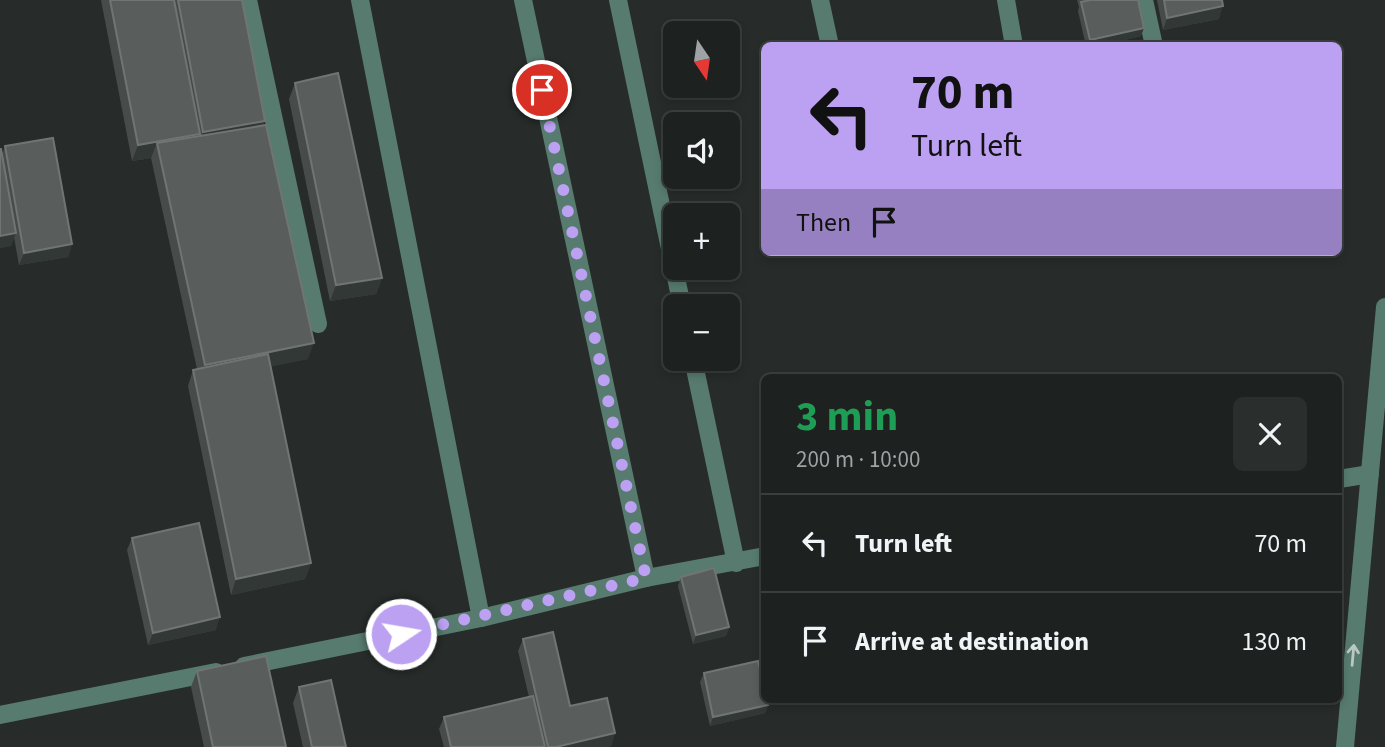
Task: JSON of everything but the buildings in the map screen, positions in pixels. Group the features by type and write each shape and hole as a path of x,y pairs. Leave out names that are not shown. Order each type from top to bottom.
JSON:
{"street":[{"path":"248,0 318,324"},
{"path":"360,0 481,618"},
{"path":"523,0 646,578"},
{"path":"618,0 679,294"},
{"path":"820,0 829,42"},
{"path":"1006,0 1013,42"},
{"path":"1144,0 1153,42"},
{"path":"1345,747 1385,307"},
{"path":"696,371 736,563"},
{"path":"1342,479 1370,474"},
{"path":"0,715 481,618 646,578 761,557"}],"route":[{"path":"401,634 481,618 646,578 542,90"}]}
